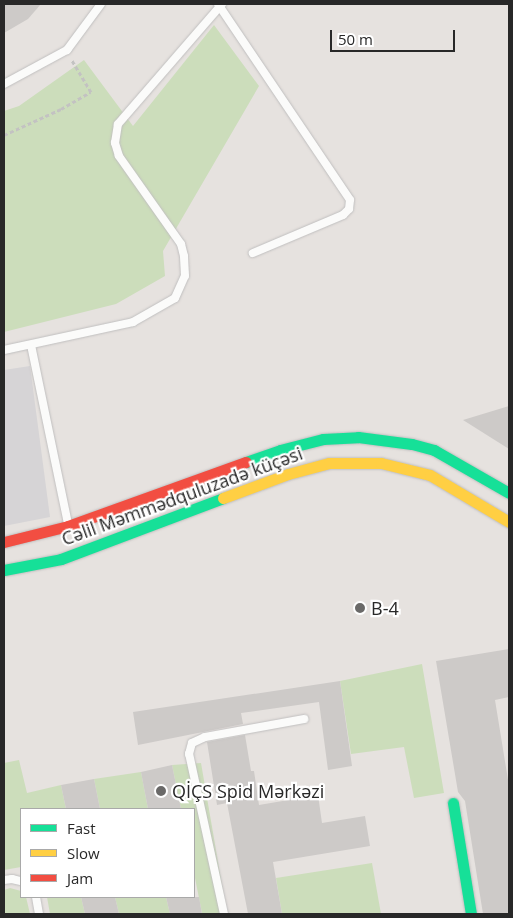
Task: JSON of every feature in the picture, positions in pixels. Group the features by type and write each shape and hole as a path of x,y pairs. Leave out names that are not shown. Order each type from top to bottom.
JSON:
{"main road":[{"name":"Cəlil Məmmədquluzadə küçəsi","path":"4,542 68,526 280,450 323,439 358,436 412,444 434,450 509,493"},
{"name":"Cəlil Məmmədquluzadə küçəsi","path":"4,570 61,559 288,474 329,463 381,463 430,475 509,522"},
{"path":"453,803 470,914"}],"lane":[{"path":"4,84 67,50 101,4"},
{"path":"4,350 133,322 175,298 185,276 181,244 119,156 115,143 118,124 220,4 350,200 349,209 343,215 253,253"},
{"path":"31,345 68,526"},
{"path":"224,914 189,754 192,743 205,737 304,719"},
{"path":"4,880 20,881"},
{"path":"36,898 39,914"}],"path":[{"path":"4,135 91,92 67,50"}],"shaded area":[{"path":"30,366 50,517 4,526 4,370"}],"green space":[{"path":"214,25 259,86 163,251 165,276 116,304 4,332 4,111 19,106 84,60 133,126"},
{"path":"422,664 444,793 414,798 404,747 351,754 340,681"},
{"path":"19,760 27,793 61,785 66,808 20,808 20,867 4,870 4,763"},
{"path":"201,763 227,914 196,914 202,913 195,878 195,808 181,808 172,765"},
{"path":"141,772 148,808 100,808 94,779"},
{"path":"372,863 381,914 282,914 276,878"},
{"path":"10,888 20,891 20,898 26,898 30,914 4,914 4,890"},
{"path":"47,898 81,898 85,914 50,914"},
{"path":"115,898 166,898 170,914 119,914"}],"building":[{"path":"4,4 41,4 28,19 4,33"},
{"path":"509,406 509,449 463,420"},
{"path":"509,649 509,697 495,700 509,786 509,914 483,914 465,801 458,792 436,661"},
{"path":"340,681 352,766 328,770 319,702 241,713 243,724 138,745 133,712"},
{"path":"245,735 251,771 254,771 259,805 318,795 322,823 365,816 370,846 273,862 282,914 248,914 227,803 217,805 207,742"},
{"name":"QİÇS Spid Mərkəzi","path":"172,765 181,808 148,808 141,772"},
{"path":"94,779 100,808 66,808 61,785"},
{"path":"199,897 202,914 170,914 166,898"},
{"path":"81,898 115,898 119,914 85,914"}],"traffic: fast":[{"path":"246,462 280,450 323,439 358,437 412,444 434,450 509,493"},
{"path":"4,570 61,559 223,498"},
{"path":"453,803 471,914"}],"traffic: slow":[{"path":"223,498 288,474 329,463 381,463 430,475 509,522"}],"traffic: jam":[{"path":"4,542 68,526 246,462"}],"place":[{"name":"B-4","path":"360,608"},
{"name":"QİÇS Spid Mərkəzi","path":"161,791"}]}
